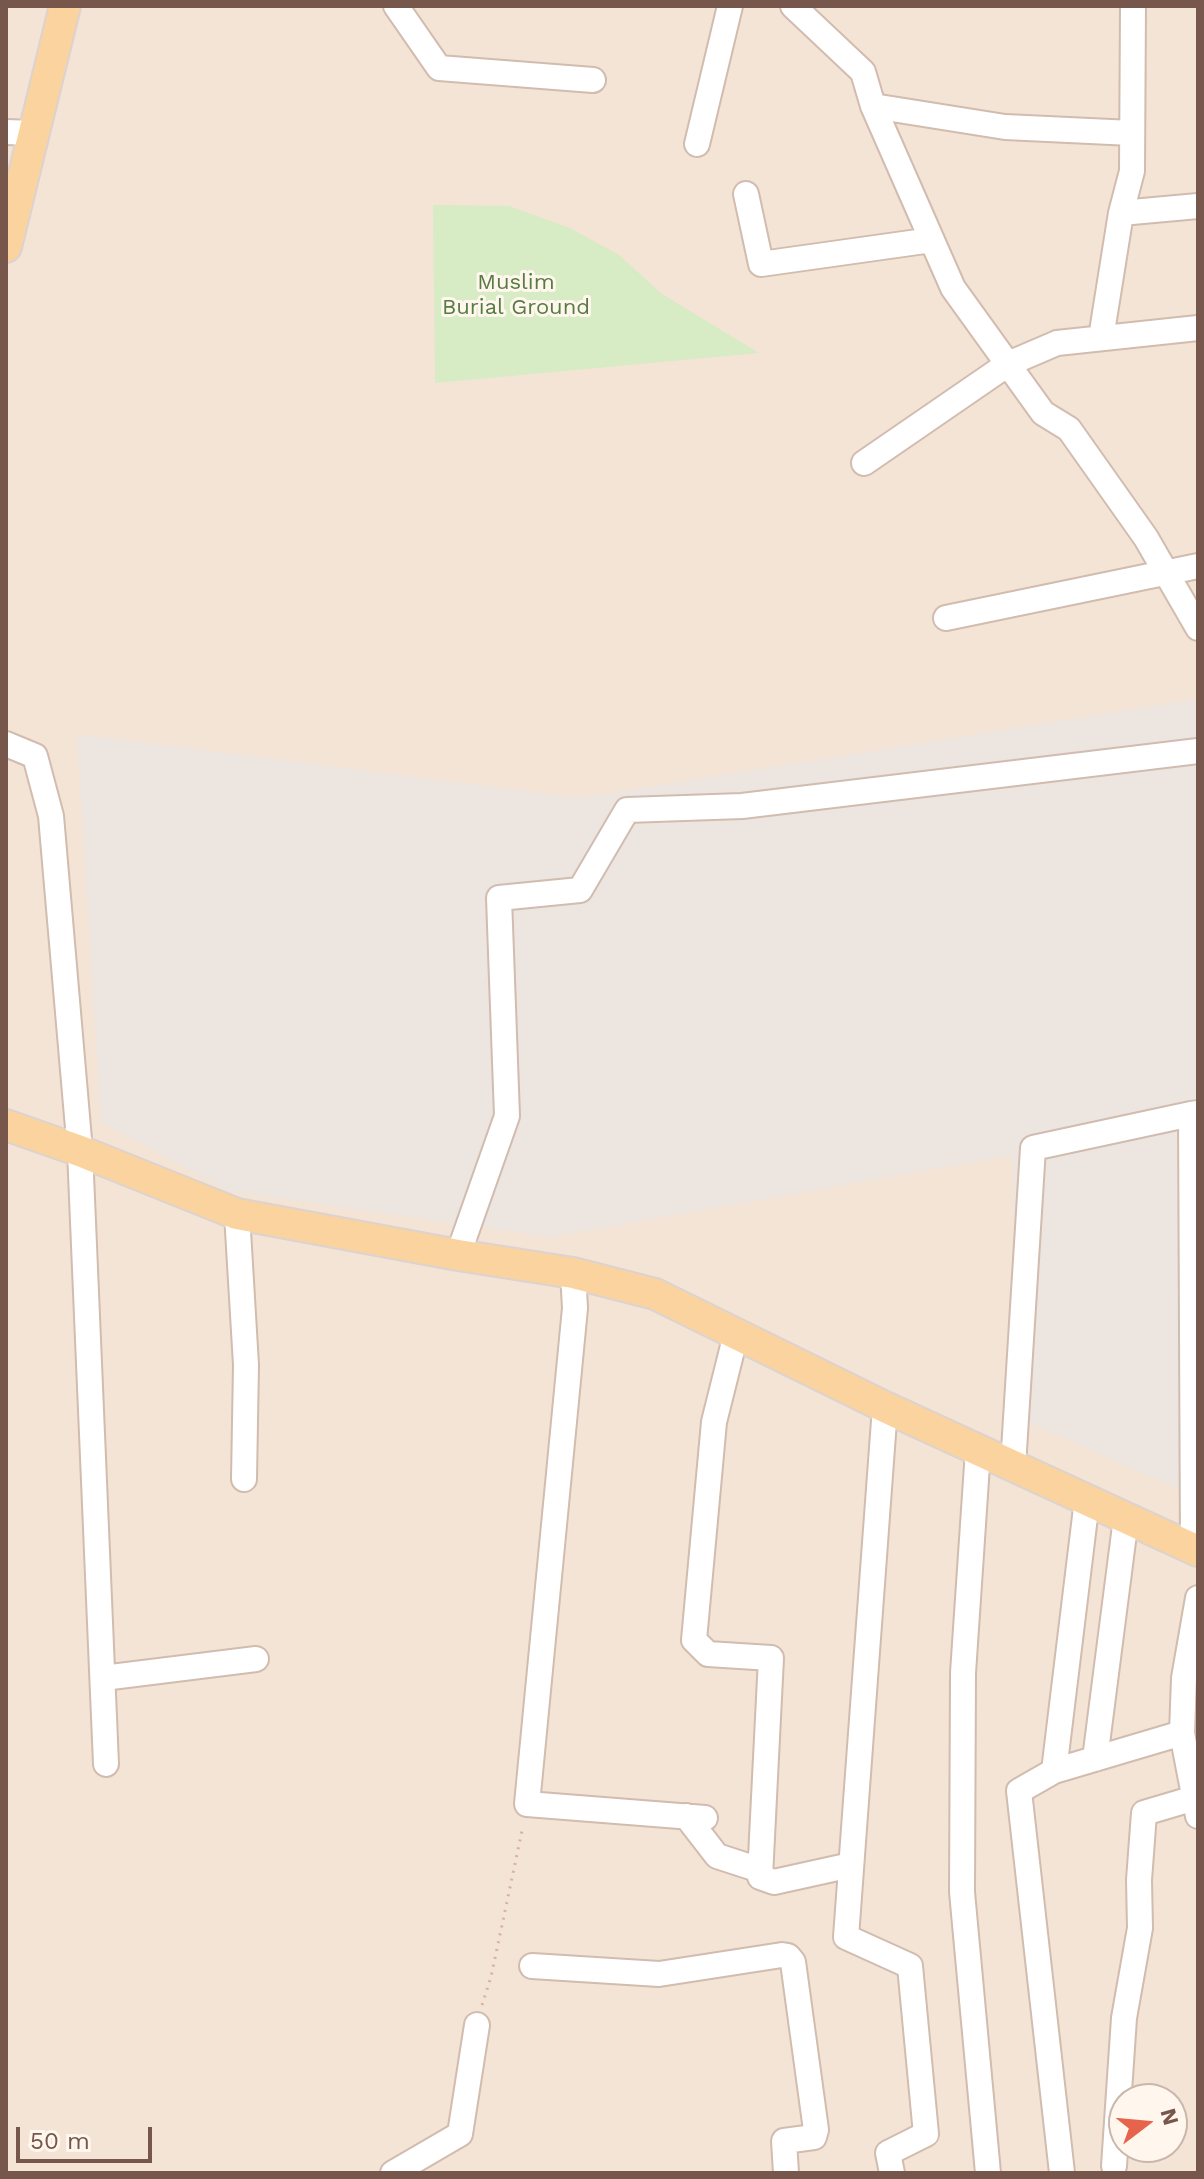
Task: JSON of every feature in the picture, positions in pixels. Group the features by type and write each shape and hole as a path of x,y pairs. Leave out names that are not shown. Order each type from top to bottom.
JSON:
{"main road":[{"path":"6,247 20,133 65,6"},
{"path":"6,1125 237,1214 573,1273 655,1294 885,1407 1196,1550"}],"street":[{"path":"396,6 439,68 593,80"},
{"path":"697,144 730,6"},
{"path":"793,6 863,72 873,106 953,288 1043,413 1069,429 1146,538 1196,619"},
{"path":"1101,338 1121,213 1132,171 1133,6"},
{"path":"873,106 1005,127 1132,133"},
{"path":"746,194 761,264 932,240"},
{"path":"1121,213 1198,206"},
{"path":"864,463 1008,364 1057,343 1198,328"},
{"path":"946,618 1198,566"},
{"path":"6,744 35,756 51,816 80,1151 106,1764"},
{"path":"458,1255 507,1116 499,898 580,890 627,810 742,806 1198,751"},
{"path":"1013,1466 1033,1148 1195,1113 1196,1550"},
{"path":"237,1214 246,1365 244,1479"},
{"path":"573,1273 575,1308 527,1804 696,1817 717,1856 760,1870"},
{"path":"736,1334 714,1422 694,1640 708,1654 771,1658 760,1877 774,1882 851,1865"},
{"path":"885,1407 846,1937 910,1966 926,2134 888,2153 892,2173"},
{"path":"978,1450 963,1673 962,1892 988,2173"},
{"path":"1054,1771 1087,1500"},
{"path":"1095,1759 1126,1518"},
{"path":"1114,2166 1124,2018 1140,1928 1139,1880 1144,1813 1197,1804 1182,1733 1184,1678 1198,1598"},
{"path":"103,1678 256,1659"},
{"path":"1062,2173 1019,1791 1054,1771 1182,1733"},
{"path":"532,1966 659,1974 788,1956 793,1962 816,2130 814,2137 784,2141 786,2173"},
{"path":"393,2173 460,2134 477,2025"}],"path":[{"path":"477,2025 491,1977 527,1804"}],"shaded area":[{"path":"6,6 1198,6 1198,2173 6,2173"},
{"path":"1198,699 1198,1498 1015,1416 1013,1155 550,1237 228,1191 101,1122 77,734 579,798"}],"green space":[{"name":"Muslim Burial Ground","path":"433,205 509,206 570,228 619,255 662,294 759,353 435,383"}]}
